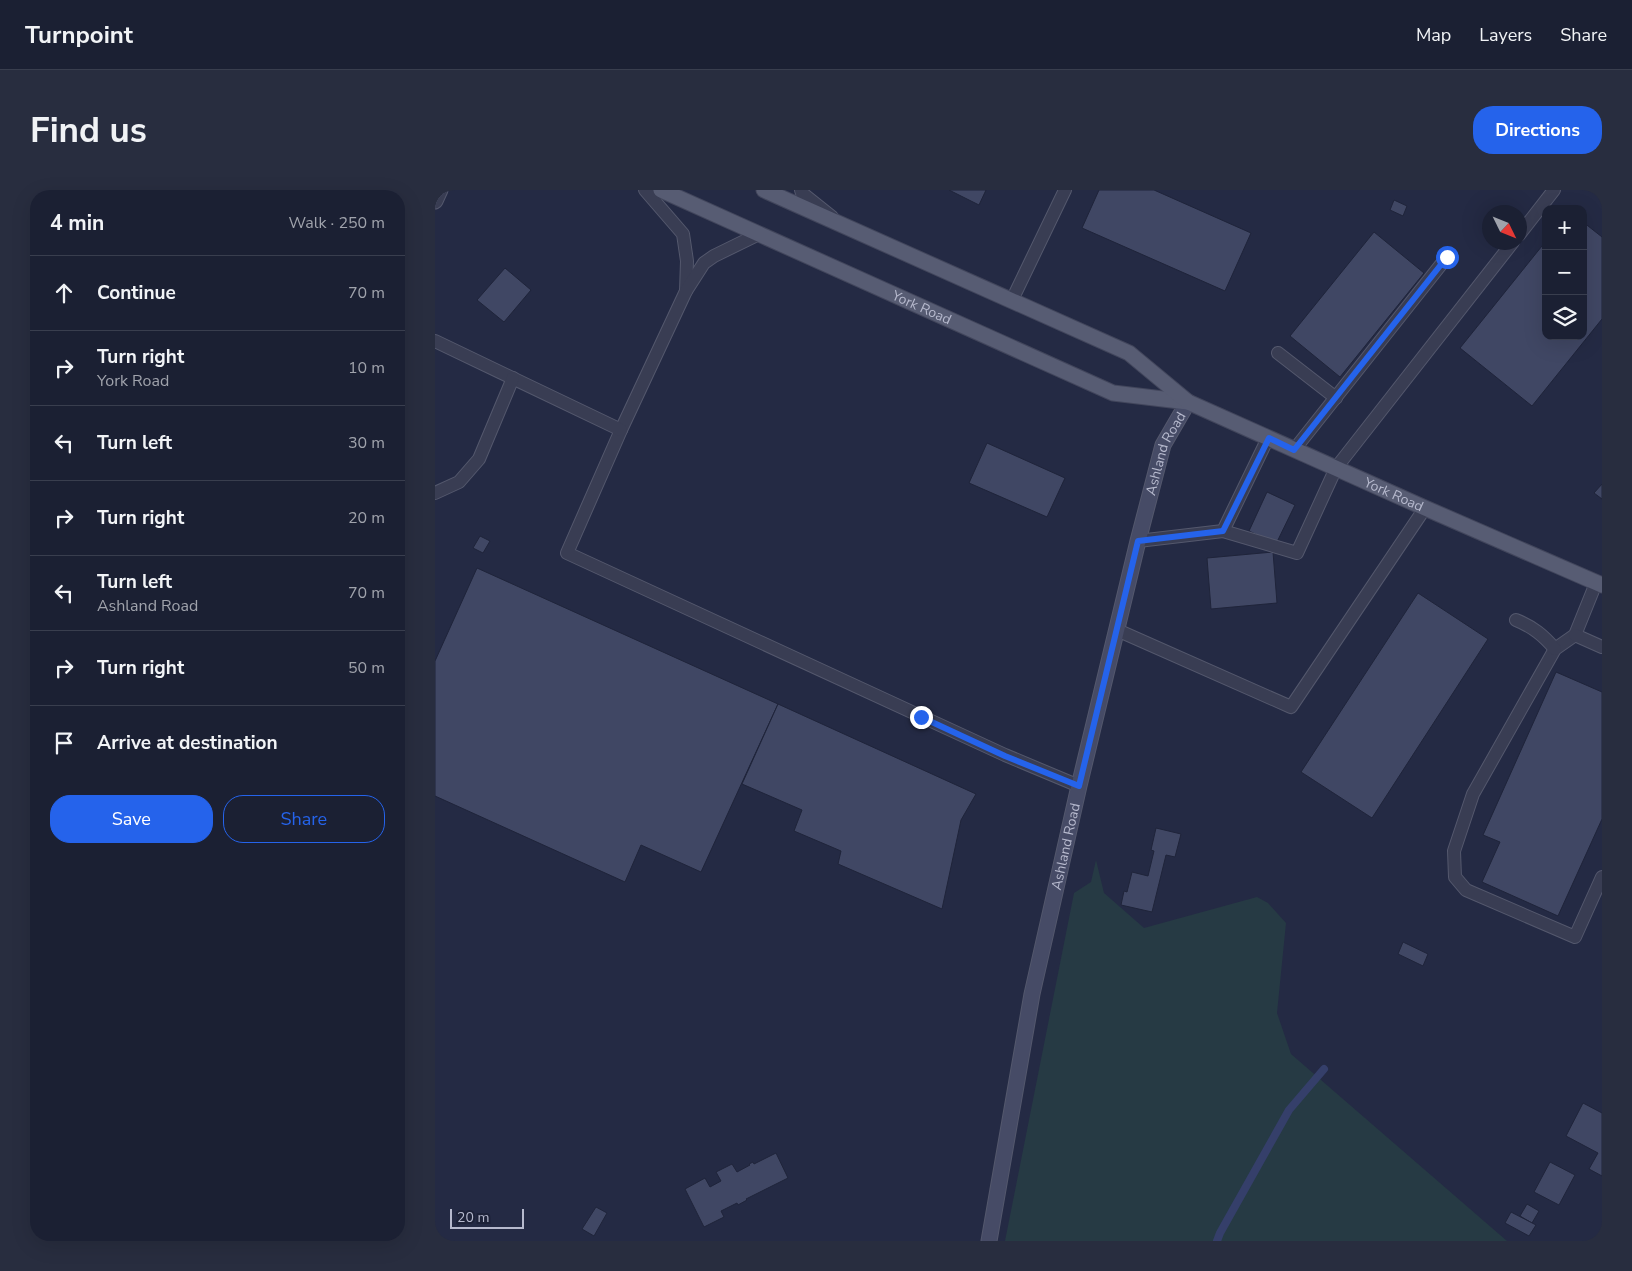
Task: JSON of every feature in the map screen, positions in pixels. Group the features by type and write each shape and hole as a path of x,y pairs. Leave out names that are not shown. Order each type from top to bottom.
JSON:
{"main road":[{"name":"York Road","path":"661,190 1113,393 1188,402"},
{"name":"York Road","path":"764,190 1129,353 1188,402 1599,584"},
{"name":"Ashland Road","path":"989,1241 1032,994 1079,786 1163,445 1188,402"}],"street":[{"path":"435,200 440,190"}],"lane":[{"path":"645,190 683,234 687,260 686,291"},
{"path":"801,190 842,225"},
{"path":"1012,300 1065,190"},
{"path":"1527,225 1555,190"},
{"path":"759,234 704,263 686,291 621,430 567,553 1005,756 1079,786"},
{"path":"1138,541 1223,531 1297,553 1336,468 1507,250"},
{"path":"1294,450 1447,257"},
{"path":"435,342 621,430"},
{"path":"1278,353 1336,398"},
{"path":"435,493 459,482 479,459 513,378"},
{"path":"1223,531 1269,438"},
{"path":"1117,630 1291,707 1425,508"},
{"path":"1599,584 1575,635 1555,649 1473,794 1454,851 1455,877 1466,890 1575,937 1602,877"},
{"path":"1517,620 1532,626 1544,635 1555,649"},
{"path":"1575,635 1602,647"}],"shaded area":[{"path":"1096,860 1104,893 1144,928 1257,897 1268,903 1286,923 1277,1013 1291,1054 1507,1241 1005,1241 1074,893 1091,882"}],"building":[{"path":"949,190 986,190 979,205"},
{"path":"1099,190 1154,190 1251,233 1225,291 1082,228"},
{"path":"1394,200 1407,206 1403,216 1390,210"},
{"path":"1587,225 1602,237 1602,319 1587,338"},
{"path":"1374,232 1424,273 1340,377 1290,336"},
{"path":"1542,246 1542,340 1585,340 1532,406 1460,348"},
{"path":"505,268 531,290 504,322 477,300"},
{"path":"987,443 1065,478 1047,517 969,483"},
{"path":"1602,484 1602,499 1594,493"},
{"path":"1267,492 1295,505 1276,544 1249,531"},
{"path":"480,536 490,541 483,553 473,548"},
{"path":"1273,552 1277,603 1211,609 1207,558"},
{"path":"477,568 778,704 701,872 641,845 625,882 435,796 435,661"},
{"path":"1418,593 1488,639 1372,818 1301,772"},
{"path":"1556,672 1602,692 1602,819 1558,916 1482,882 1500,842 1483,835"},
{"path":"778,704 976,794 961,820 942,909 838,864 841,851 794,831 802,810 742,784"},
{"path":"1156,828 1181,834 1175,857 1166,855 1152,912 1121,905 1124,891 1127,892 1132,872 1148,876 1154,851 1151,850"},
{"path":"1403,942 1428,954 1423,966 1398,954"},
{"path":"1583,1103 1602,1113 1602,1176 1589,1169 1598,1153 1566,1136"},
{"path":"776,1153 788,1178 738,1205 737,1203 721,1211 724,1217 704,1227 685,1189 705,1178 710,1187 721,1181 716,1172 732,1164 737,1172 753,1162 754,1164"},
{"path":"1550,1162 1575,1175 1559,1205 1534,1192"},
{"path":"1527,1204 1539,1211 1532,1223 1520,1216"},
{"path":"596,1207 607,1213 594,1236 582,1229"},
{"path":"1511,1212 1536,1225 1529,1236 1505,1223"}],"waterway":[{"path":"1217,1241 1289,1110 1324,1069"}],"route":[{"path":"921,717 1005,756 1079,786 1138,541 1223,531 1269,438 1294,450 1447,257"}]}
